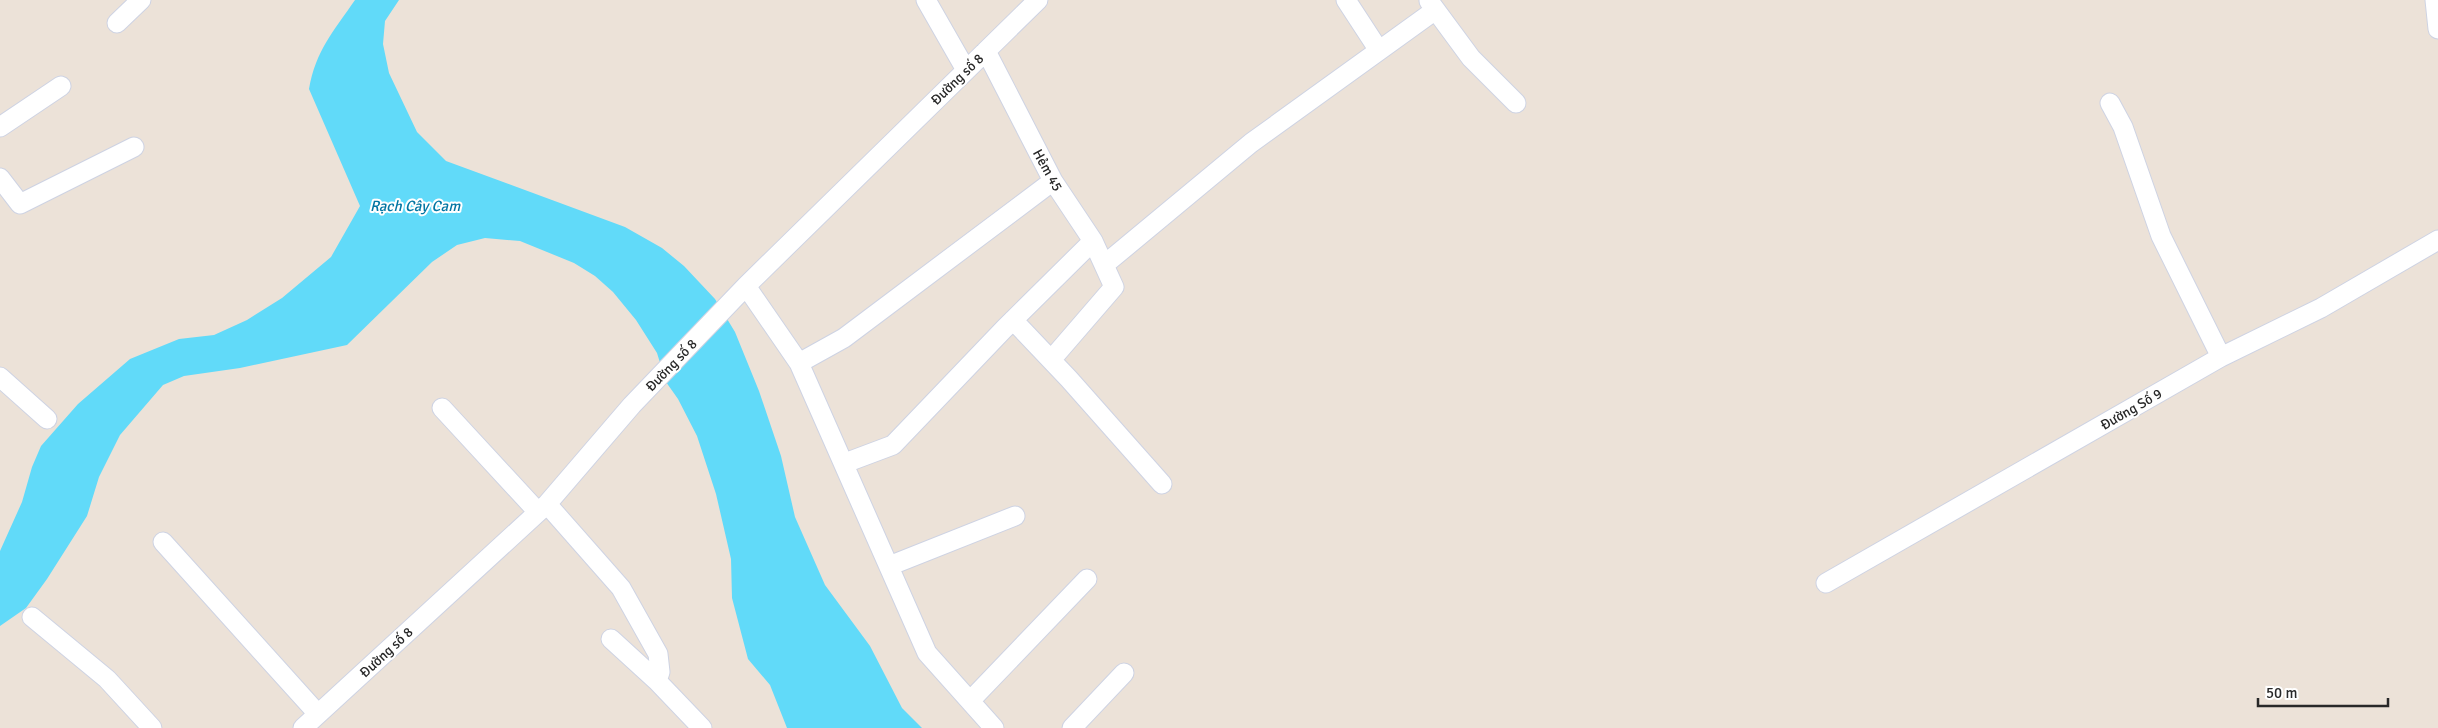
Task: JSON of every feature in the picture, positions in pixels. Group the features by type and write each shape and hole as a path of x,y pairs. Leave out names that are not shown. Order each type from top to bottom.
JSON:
{"street":[{"path":"117,23 141,0"},
{"path":"926,0 966,70"},
{"name":"Đường số 8","path":"303,728 543,508 632,405 742,290 1038,0"},
{"path":"1346,0 1378,49"},
{"path":"2435,0 2438,29"},
{"path":"1104,265 1251,143 1378,49 1431,5 1471,58 1516,103"},
{"name":"Hẻm 45","path":"986,51 1052,181 1093,241 1114,287 1051,360"},
{"path":"0,127 61,86"},
{"path":"2110,103 2123,127 2161,236 2221,357"},
{"path":"0,178 20,204 134,147"},
{"path":"799,364 844,338 1052,181"},
{"name":"Đường Số 9","path":"1826,583 2221,357 2320,308 2438,240"},
{"path":"845,463 893,445 1013,320 1093,241"},
{"path":"742,290 799,364 845,463 927,653 994,728"},
{"path":"1013,320 1162,484"},
{"path":"0,377 47,419"},
{"path":"442,408 621,588 658,654 661,663 657,681"},
{"path":"889,566 1014,516"},
{"path":"163,542 318,714"},
{"path":"970,702 1087,579"},
{"path":"32,617 107,679 152,728"},
{"path":"611,639 657,681 702,728"},
{"path":"1072,728 1124,673"}],"water":[{"name":"Rạch Cây Cam","path":"355,0 399,0 385,21 383,44 389,73 417,132 446,161 625,227 662,248 684,266 715,299 735,332 759,391 781,456 795,517 825,585 870,646 902,708 922,728 787,728 770,685 748,659 732,598 731,559 716,494 697,436 678,399 666,382 657,353 636,320 613,292 595,276 574,263 520,241 485,238 457,245 432,262 347,345 240,368 184,376 163,385 120,435 99,477 87,516 47,579 26,608 0,626 0,551 22,502 32,467 41,446 78,404 130,359 179,339 214,335 247,320 282,298 331,257 360,206 309,89 316,63 326,42"}]}
